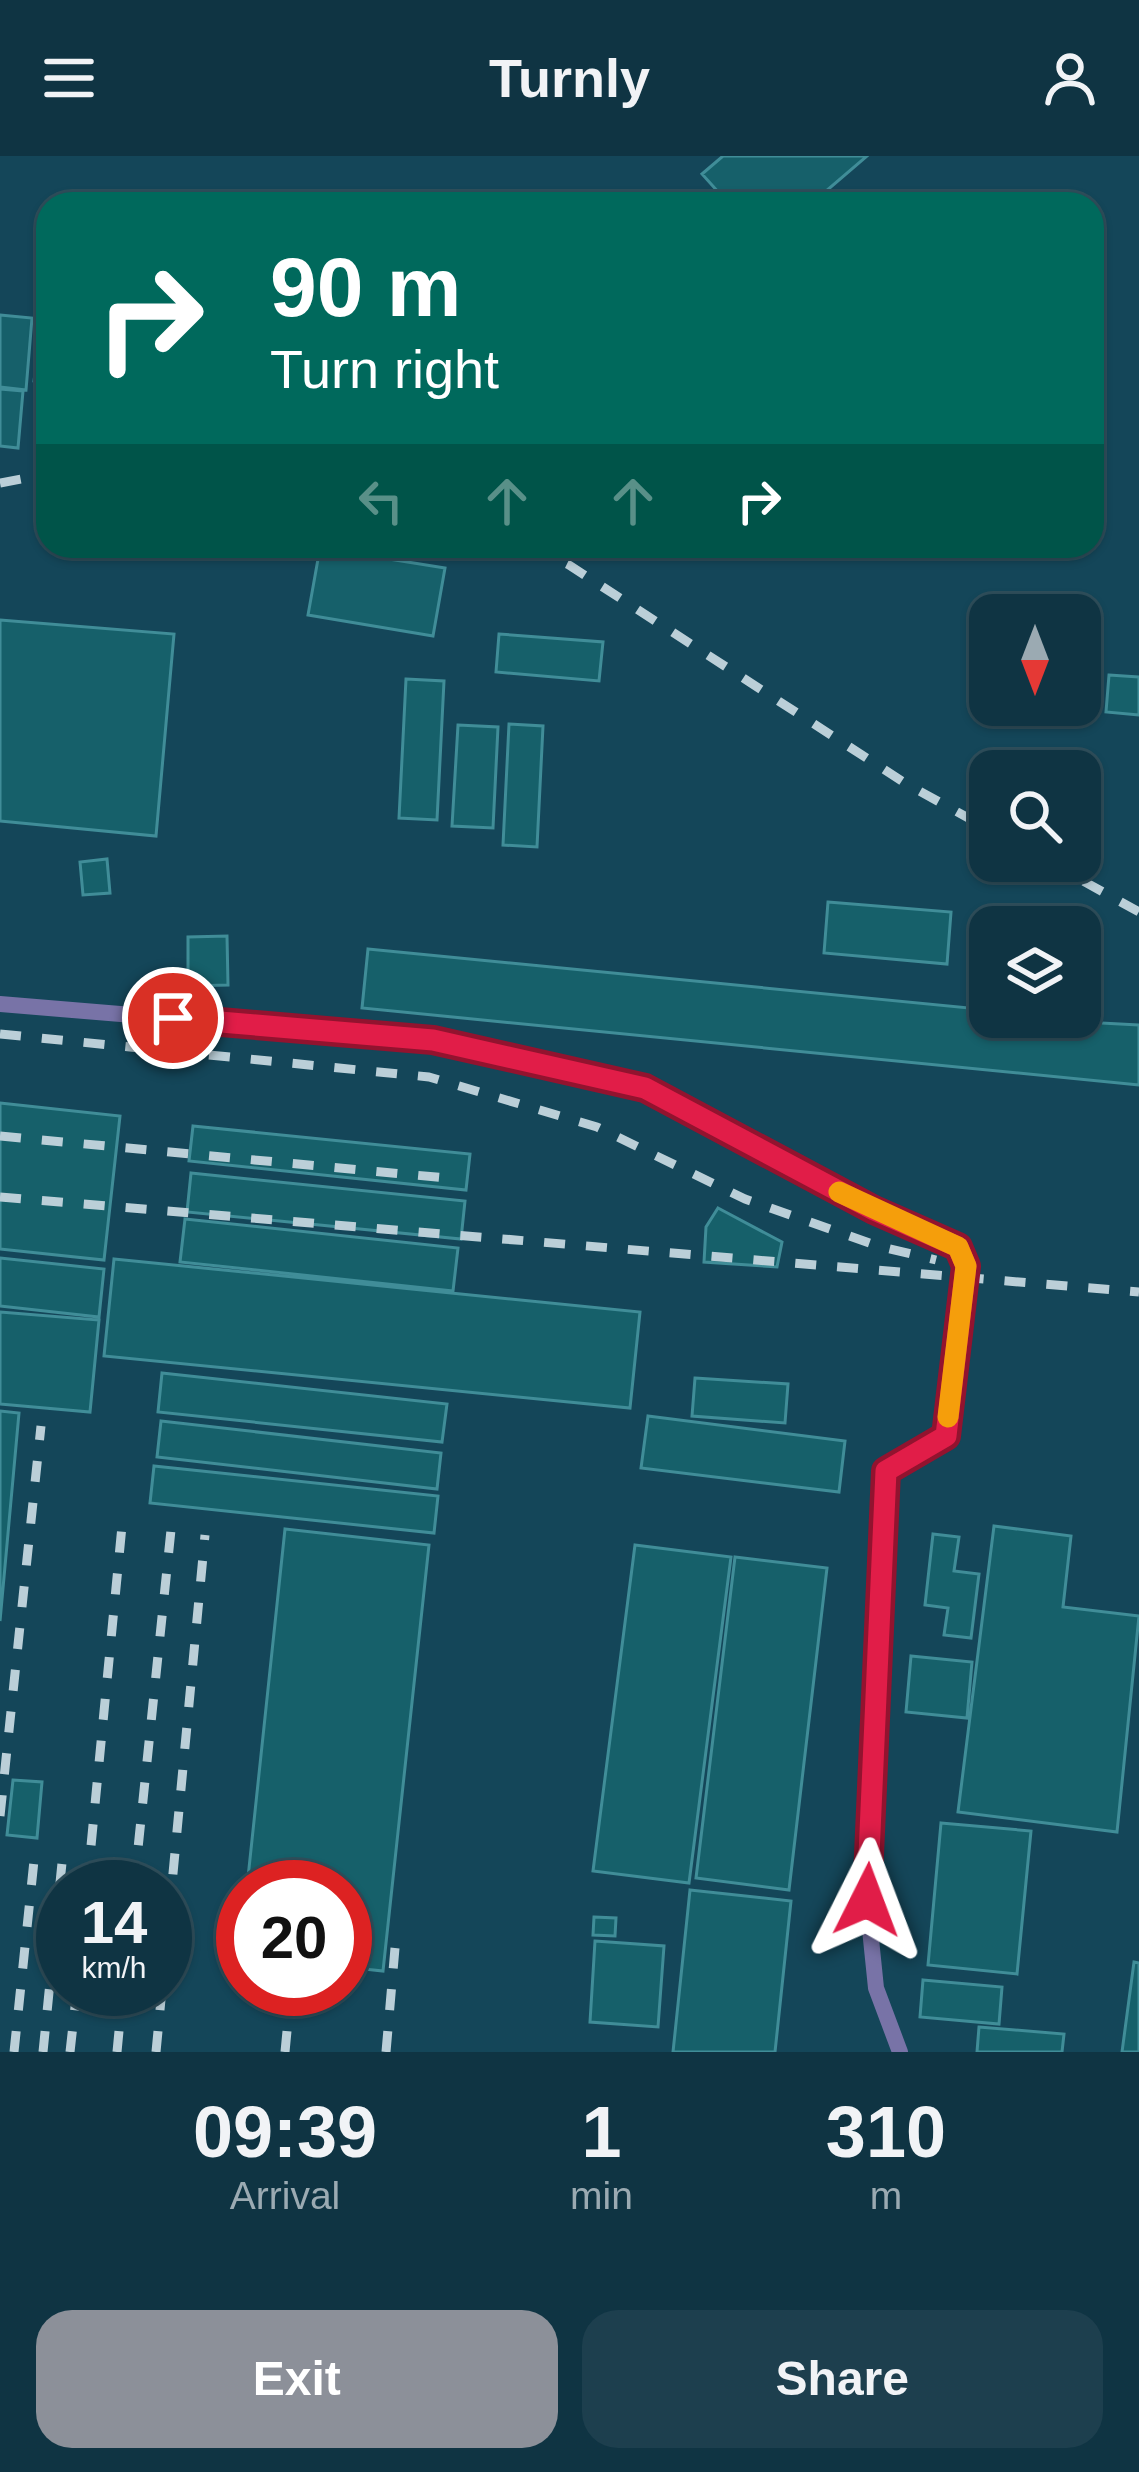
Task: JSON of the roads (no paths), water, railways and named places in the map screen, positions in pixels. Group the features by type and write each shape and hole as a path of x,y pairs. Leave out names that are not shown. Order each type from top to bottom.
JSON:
{"lane":[{"path":"0,1004 433,1040 645,1088 874,1210 958,1247 966,1266 946,1436 886,1471 867,1900 876,1988 900,2052"}],"railway":[{"path":"0,483 36,476"},
{"path":"554,558 905,783 969,818"},
{"path":"1085,882 1139,912"},
{"path":"0,1034 429,1077 597,1127 745,1199 878,1246 936,1260"},
{"path":"0,1136 446,1178"},
{"path":"0,1197 1139,1292"},
{"path":"0,1816 41,1426"},
{"path":"90,1860 122,1526"},
{"path":"137,1860 171,1530"},
{"path":"174,1860 205,1535"},
{"path":"43,2052 64,1843"},
{"path":"14,2052 35,1851"},
{"path":"386,2052 395,1948"},
{"path":"70,2052 74,2016"},
{"path":"117,2052 120,2016"},
{"path":"156,2052 159,2016"},
{"path":"285,2052 288,2016"}]}
